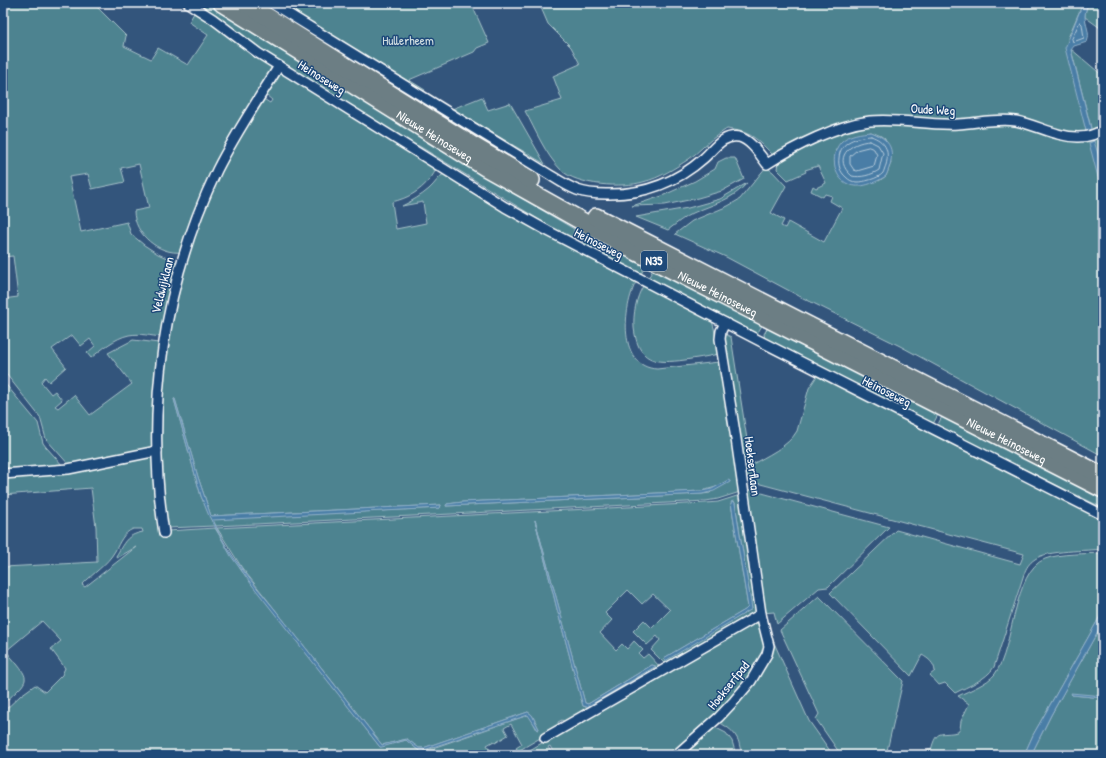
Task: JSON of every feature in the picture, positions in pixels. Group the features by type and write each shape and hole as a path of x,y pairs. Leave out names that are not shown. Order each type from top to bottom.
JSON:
{"highway":[{"name":"Nieuwe Heinoseweg","path":"222,3 485,167 577,220 1103,489"},
{"name":"Nieuwe Heinoseweg","path":"245,3 470,144 590,214 1103,476"}],"street":[{"name":"Heinoseweg","path":"188,3 213,19 258,53 505,207 576,246 1103,515"},
{"name":"Oude Weg","path":"271,3 473,129 550,175 578,190 597,194 620,195 646,190 666,183 685,172 704,158 720,141 732,137 739,137 746,140 767,164 792,150 837,129 855,123 870,121 886,120 958,124 1008,121 1017,122 1063,136 1077,138 1092,135 1103,129"},
{"name":"Veldwijklaan","path":"164,533 159,494 157,404 161,357 180,263 197,216 218,169 242,125 279,66"},
{"name":"Hoekserflaan","path":"725,322 721,331 720,339 761,615"},
{"path":"3,474 73,468 157,451"},
{"path":"545,738 761,615"},
{"name":"Hoekserfpad","path":"676,755 719,718 751,681 767,654 769,646 761,615"}],"green space":[{"path":"3,3 93,3 126,36 124,46 151,59 158,48 188,65 208,35 189,22 196,12 272,65 273,68 240,124 182,252 173,252 157,246 149,241 138,228 134,211 149,208 139,164 121,168 125,182 92,189 88,174 69,177 81,232 127,222 131,234 144,245 158,254 178,263 162,337 137,334 124,336 109,344 91,358 87,353 95,346 90,339 81,346 72,335 52,349 66,367 49,382 45,377 41,382 51,394 55,391 62,400 55,406 58,408 74,395 90,415 132,384 108,353 133,340 159,343 161,345 153,448 70,466 46,439 40,417 3,370 3,299 18,297 13,256 3,257"},
{"path":"195,3 208,3 403,125 428,143 574,229 573,235 569,238 419,146 408,143 271,58"},
{"name":"Hullerheem","path":"278,3 471,3 489,43 477,48 474,52 409,80 425,90 423,92"},
{"path":"539,3 1083,3 1068,38 1086,131 1091,128 1071,49 1103,76 1103,123 1090,133 1077,134 1018,119 959,122 909,119 815,134 795,142 773,155 751,135 740,131 727,129 711,140 689,159 655,178 643,182 624,185 589,182 568,175 555,164 545,150 525,111 562,100 553,76 580,64 571,47 548,24"},
{"path":"1088,3 1103,3 1103,30 1085,17"},
{"path":"280,73 282,73 436,168 434,174 426,184 417,191 403,199 392,202 396,229 426,223 423,202 402,206 426,192 440,176 445,173 540,230 636,282 628,306 626,320 629,347 635,358 644,366 657,369 719,362 740,492 706,501 216,526 213,520 214,519 440,508 441,505 211,516 174,399 201,496 214,526 168,528 161,493 161,381 183,264 220,170 262,98 270,103 272,100 266,95","holes":["716,487 710,493 702,494 446,506 447,504 463,502 702,491"]},
{"path":"482,97 488,110 510,103 545,164 452,109"},
{"path":"875,125 976,127 1006,125 1016,126 1059,138 1103,132 1103,170 1099,182 1103,196 1103,456 900,346 799,296 726,257 675,234 692,221 728,206 740,199 766,167 786,186 771,213 784,220 781,226 785,228 788,222 824,242 842,208 830,201 832,196 825,194 823,197 811,191 813,186 816,188 826,183 818,166 805,170 806,172 788,180 777,169 778,162 779,159 835,133","holes":["871,132 885,139 891,163 886,176 879,181 835,151 842,142"]},
{"path":"726,158 735,158 744,179 722,191 698,198 665,205 632,206 662,196 695,181 715,169 718,162"},
{"path":"747,183 729,198 690,215 668,230 636,217 688,208 720,199"},
{"path":"587,234 647,263 641,274 584,245 583,239"},
{"path":"655,267 764,322 757,334 648,278"},
{"path":"643,286 712,321 718,354 685,360 657,361 644,354 639,348 634,328 637,301"},
{"path":"769,325 940,411 933,424 765,340 764,334"},
{"path":"723,333 731,337 751,465 776,451 793,437 797,431 809,388 817,376 915,423 1103,518 1103,549 1048,554 1035,559 1029,564 1024,574 994,667 991,672 982,679 955,693 945,683 939,685 930,675 935,671 934,666 922,655 911,676 830,593 896,530 1020,564 1024,554 753,482 752,476 744,476"},
{"path":"3,381 38,423 43,443 64,467 3,471"},
{"path":"944,413 1103,493 1103,508 937,426"},
{"path":"153,456 167,531 215,528 241,570 380,747 406,740 424,755 3,755 3,712 21,695 35,685 45,692 62,675 65,668 51,649 61,641 42,621 6,651 21,669 25,679 24,684 3,704 3,541 4,567 97,562 96,527 91,488 3,495 3,476","holes":["133,529 142,529 143,532 137,533 126,540 116,556 117,558 136,547 85,587 82,585 108,561 122,538 127,533"]},
{"path":"747,489 889,527 828,587 819,588 777,624 774,612 763,613"},
{"path":"740,495 757,611 666,664 651,650 660,640 657,636 647,645 633,631 644,620 652,628 670,610 653,594 642,604 628,590 605,613 612,620 600,633 616,650 622,644 627,649 634,641 643,650 639,654 643,658 648,654 660,667 565,722 562,720 558,722 559,727 518,751 516,748 522,744 511,724 504,728 508,735 495,743 494,741 487,745 493,755 484,755 482,752 476,755 427,755 424,751 528,715 530,716 537,730 539,729 532,715 528,712 423,748 419,748 407,739 382,745 242,568 217,528 706,503 718,502","holes":["734,501 752,609 664,660 664,658 748,607 731,503","535,520 585,703 588,704 652,665 656,667 587,707 583,706"]},
{"path":"1103,553 1103,611 1033,735 1024,755 926,755 928,750 931,750 937,736 940,734 958,732 960,729 961,721 969,704 958,696 983,684 995,674 1006,647 1020,594 1026,578 1034,566 1051,557 1074,554"},
{"path":"819,596 903,681 886,755 841,755 816,719 819,714 780,630"},
{"path":"758,619 765,641 764,651 747,681 730,701 696,734 670,755 555,755 550,746 548,747 553,755 521,755"},
{"path":"1103,622 1103,696 1071,694 1103,698 1103,755 1031,755 1051,715"},
{"path":"771,636 809,721 833,755 745,755 741,751 738,740 733,732 717,721 751,684"},
{"path":"712,726 726,733 732,741 736,755 678,755"}],"water":[{"path":"1083,3 1088,3 1085,16 1088,39 1087,42 1074,46 1071,50 1091,129 1086,131 1065,48"},
{"path":"871,132 889,144 892,155 889,168 886,176 878,181 862,186 852,186 843,181 836,170 834,158 836,151 842,141 848,137 860,133"},
{"path":"1094,141 1103,170 1103,196 1089,143"},
{"path":"174,399 211,516 441,505 440,508 213,520 219,534 244,571 382,745 407,739 419,748 423,748 528,712 532,715 539,729 538,730 528,715 424,750 427,755 424,755 406,740 380,747 252,585 231,556 209,516 201,496"},
{"path":"728,480 730,482 714,491 702,494 446,506 447,504 463,502 702,491 712,489"},
{"path":"732,501 735,503 752,609 665,661 664,658 748,607 731,503"},
{"path":"535,520 585,703 588,704 652,665 656,666 587,707 583,706"},
{"path":"1103,611 1103,622 1051,715 1031,755 1024,755 1033,735"},
{"path":"1071,693 1103,696 1103,698 1072,695"}]}
